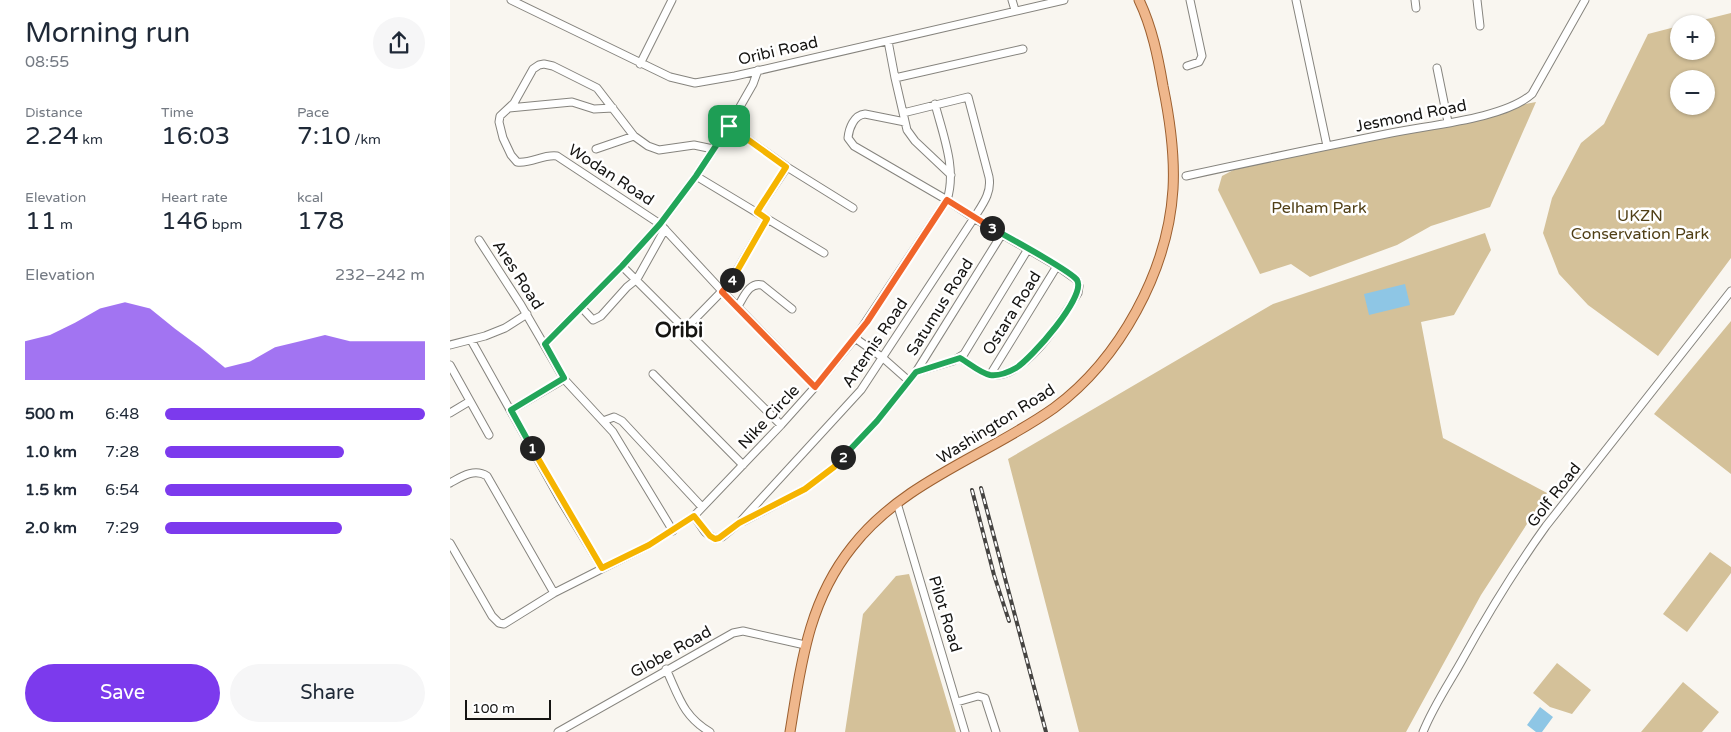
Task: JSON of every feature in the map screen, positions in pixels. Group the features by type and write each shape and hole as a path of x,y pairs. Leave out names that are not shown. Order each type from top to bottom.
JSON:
{"main road":[{"path":"1141,3 1150,0"},
{"name":"Washington Road","path":"790,732 806,645 820,599 834,572 862,534 897,503 1042,416 1067,398 1081,385 1111,350 1140,305 1156,266 1165,236 1173,172 1172,143 1167,106 1154,44 1141,3"}],"street":[{"name":"Oribi Road","path":"511,0 640,64 670,77 696,83 1064,0"},
{"path":"640,64 672,0"},
{"path":"1012,0 1015,10"},
{"path":"1186,66 1199,62 1202,56 1190,0"},
{"path":"1296,0 1326,146"},
{"path":"1477,0 1480,26"},
{"name":"Jesmond Road","path":"1186,176 1495,112 1514,106 1524,101 1537,85 1585,0"},
{"path":"888,40 903,113 910,135 951,176"},
{"path":"895,78 1023,49"},
{"name":"Wodan Road","path":"662,226 557,156 517,162 510,155 503,138 499,122 502,114 509,108 533,69 538,65 544,64 553,66 591,84 601,92 634,136 648,146 660,150 694,145 713,149"},
{"path":"1437,68 1448,122"},
{"path":"581,307 594,320 597,319 637,279 662,226 729,126 753,84 758,70"},
{"name":"Artemis Road","path":"694,516 705,532 715,539 722,537 739,523 822,431 851,402 883,358 974,218 989,191 990,182 968,97 935,104"},
{"path":"509,108 572,102 594,109 613,108"},
{"path":"903,113 935,104 947,149 951,176 947,200"},
{"path":"906,122 865,114 860,115 856,118 849,131 848,138 851,143 1057,266 1074,277 1079,286 1078,293 1060,321 1047,338 1021,365 1008,372 990,375 960,358"},
{"path":"729,126 786,167 853,208"},
{"name":"Wodan Road","path":"596,149 634,136"},
{"path":"757,212 786,167"},
{"path":"696,176 824,253"},
{"name":"Nike Circle","path":"450,542 492,616 499,623 504,624 554,593 649,545 694,516 781,425 855,338 947,200"},
{"path":"686,328 722,292 736,274 767,219"},
{"path":"545,344 662,226"},
{"path":"662,226 722,292 738,306 815,387"},
{"name":"Satumus Road","path":"739,523 805,489 834,467 877,421 916,372 1002,234"},
{"name":"Ares Road","path":"479,240 545,344 564,378 603,421 625,452 672,531"},
{"path":"916,372 960,358 968,349 1028,249"},
{"path":"622,266 781,425"},
{"name":"Ostara Road","path":"990,375 1057,266"},
{"path":"738,306 751,287 758,284 762,285 792,309"},
{"name":"Golf Road","path":"1423,732 1482,624 1525,556 1546,526 1730,293"},
{"path":"450,345 486,336 505,328 526,314"},
{"path":"855,338 883,358 909,381"},
{"path":"471,340 560,499 602,568"},
{"path":"450,364 489,435"},
{"path":"654,374 743,465"},
{"path":"511,410 564,378"},
{"path":"450,414 470,401"},
{"path":"603,421 614,417 622,421 702,507"},
{"path":"450,483 470,473 487,476 554,593"},
{"name":"Pilot Road","path":"897,503 965,732"},
{"name":"Globe Road","path":"558,732 566,730 666,669 737,632 743,631 806,645"},
{"path":"666,669 689,716 695,723 710,732"},
{"path":"957,702 978,696 985,698 996,732"}],"green space":[{"name":"UKZN Conservation Park","path":"1731,13 1731,258 1658,356 1588,305 1559,274 1543,233 1552,198 1581,143 1604,124 1648,34 1670,28 1670,60 1715,60 1715,17"},
{"name":"Pelham Park","path":"1536,102 1490,207 1431,226 1397,245 1310,277 1291,264 1260,274 1218,190 1222,176 1254,159"},
{"path":"1485,233 1491,250 1454,315 1421,322 1443,438 1547,493 1481,595 1406,732 1079,732 1008,459 1273,304"},
{"path":"1731,321 1731,474 1654,414"},
{"path":"1710,552 1731,567 1731,573 1687,632 1663,614"},
{"path":"909,574 956,732 845,732 863,614 896,576"},
{"path":"1557,663 1591,690 1572,714 1550,707 1533,693"},
{"path":"1683,682 1719,712 1702,732 1641,732"}],"water":[{"path":"1405,284 1410,305 1369,315 1364,294"},
{"path":"1540,707 1553,717 1542,732 1536,732 1527,725"}],"railway":[{"path":"981,488 1046,732"},
{"path":"972,490 994,575 1009,621"}],"district":[{"name":"Oribi","path":"679,330"}],"route":[{"path":"729,126 786,167 757,212 767,219 736,274 722,292 738,306 815,387 867,322 947,200 1074,277 1077,280 1079,290 1052,332 1015,369 1001,374 990,375 960,358 916,372 877,421 834,467 805,489 739,523 722,537 715,539 705,532 694,516 649,545 602,568 560,499 511,410 564,378 545,344 622,266 660,224 696,176 729,126"}]}
